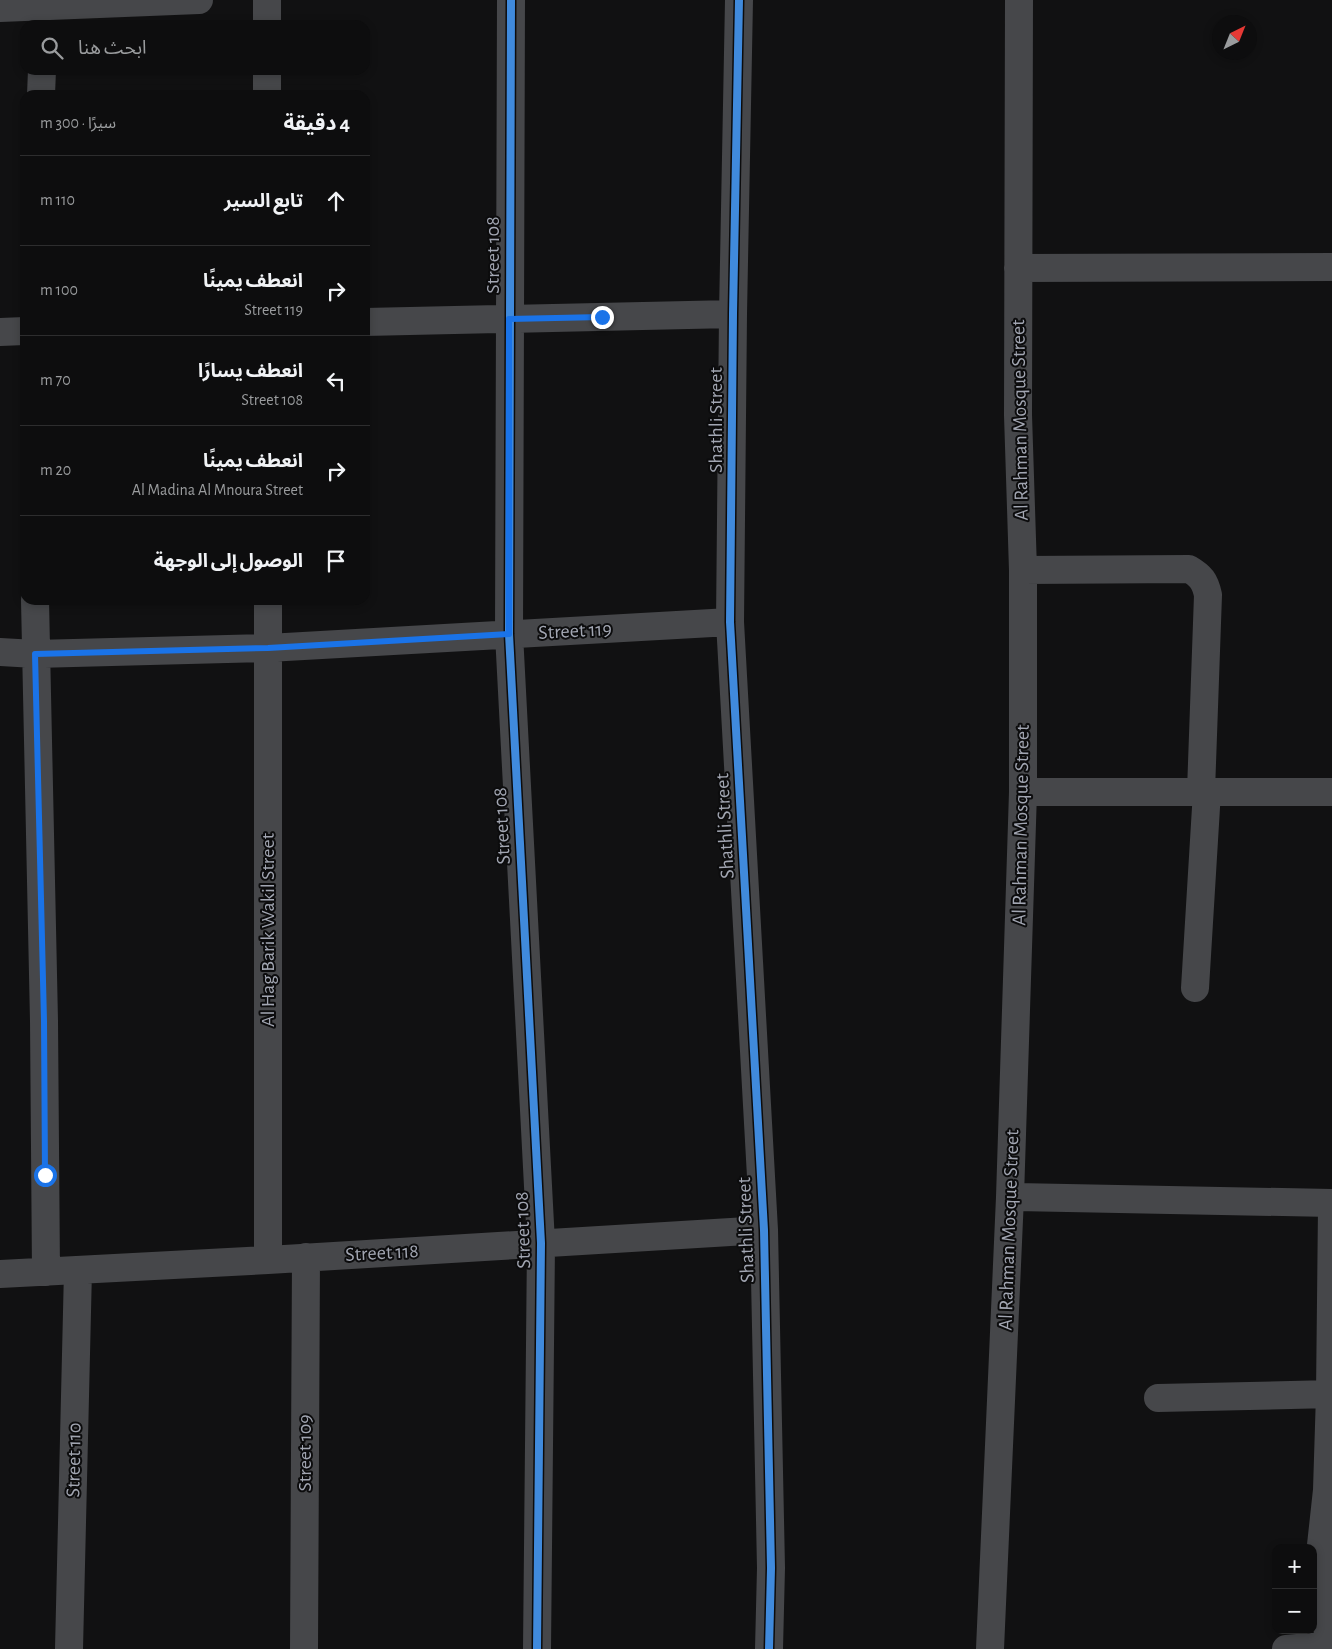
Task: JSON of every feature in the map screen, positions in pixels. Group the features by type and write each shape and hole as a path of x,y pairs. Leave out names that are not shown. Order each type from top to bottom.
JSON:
{"street":[{"path":"0,8 43,11 200,0"},
{"path":"267,0 267,20"},
{"name":"Street 108","path":"510,0 509,634 541,1244 537,1649"},
{"name":"Shathli Street","path":"740,0 733,314 730,622 764,1230 771,1568 769,1649"},
{"name":"Al Rahman Mosque Street","path":"990,1649 1010,1197 1023,792 1023,570 1018,415 1019,0"},
{"path":"41,90 42,75"},
{"path":"267,75 267,90"},
{"path":"1018,268 1332,267"},
{"path":"370,322 733,314"},
{"path":"0,332 20,331"},
{"path":"1023,570 1189,569 1199,574 1206,583 1208,595 1204,791 1195,988"},
{"path":"35,605 44,1021 46,1272"},
{"name":"Al Hag Barik Wakil Street","path":"268,605 268,1260"},
{"name":"Street 119","path":"0,652 35,654 268,648 730,622"},
{"path":"1023,792 1332,792"},
{"path":"1010,1197 1332,1203"},
{"path":"1286,1649 1330,1646 1321,1545 1327,1490 1331,1394 1332,1207"},
{"name":"Street 118","path":"0,1274 764,1230"},
{"name":"Street 109","path":"304,1649 306,1257"},
{"name":"Street 110","path":"70,1649 78,1270"},
{"path":"1158,1398 1331,1394"}],"cycle path":[{"path":"511,0 509,634 541,1243 537,1649"},
{"path":"739,0 730,622 764,1230 771,1568 769,1649"}],"route":[{"path":"45,1175 44,1021 35,654 268,648 509,634 509,319 602,317"}]}
